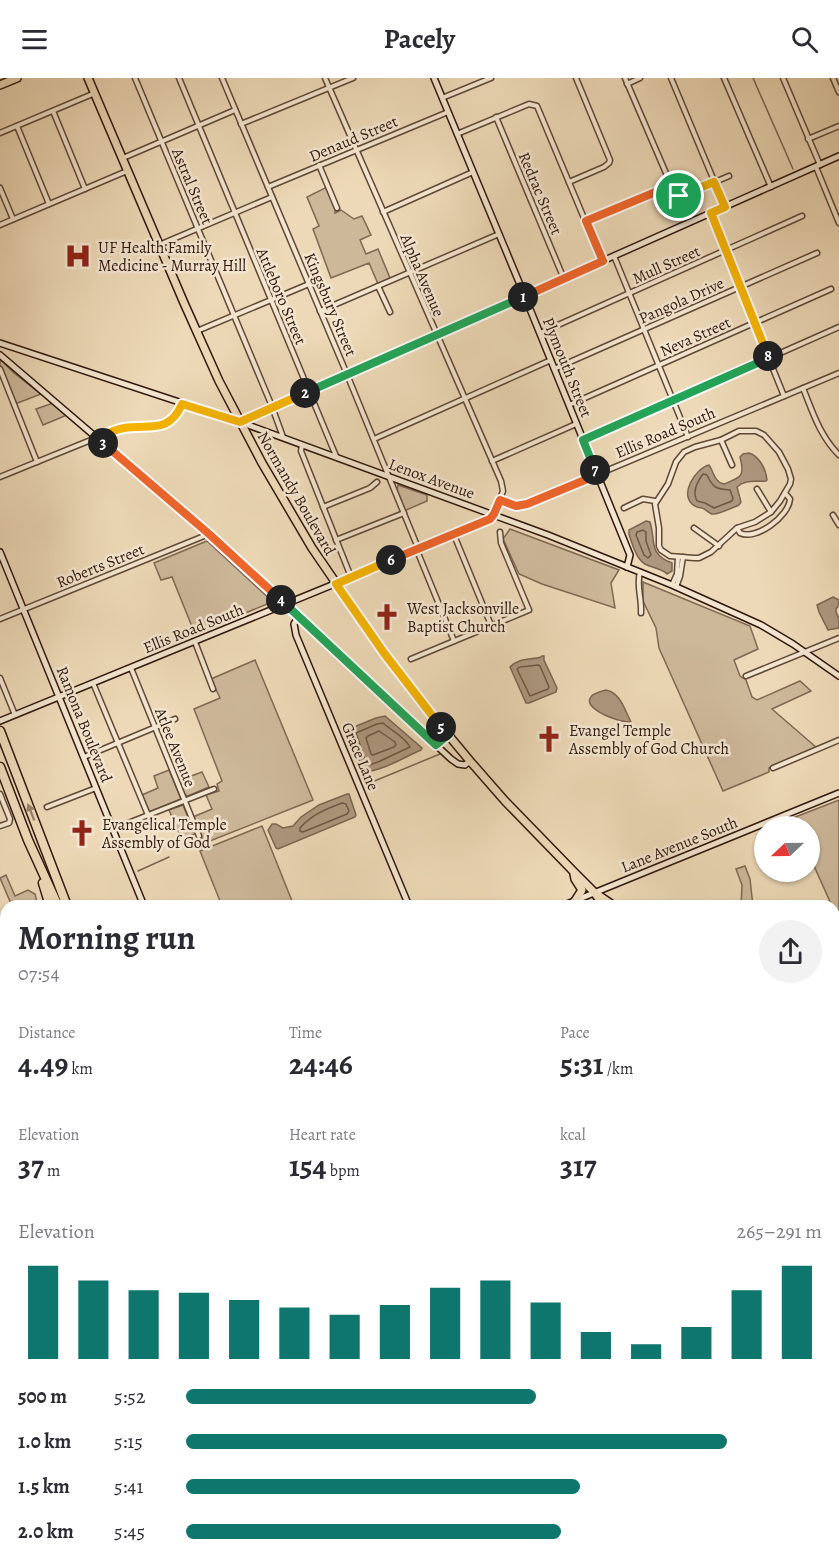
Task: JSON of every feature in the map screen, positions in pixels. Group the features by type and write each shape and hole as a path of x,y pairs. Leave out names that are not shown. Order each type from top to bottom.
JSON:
{"highway":[{"path":"1,734 65,900"},
{"path":"0,767 48,900"},
{"path":"28,840 55,900"}],"main road":[{"path":"1,83 17,78"},
{"name":"Normandy Boulevard","path":"88,78 196,331 240,422 300,528 384,653 448,735 522,819 600,900"},
{"path":"574,872 575,879 582,890 576,900"},
{"name":"Normandy Boulevard","path":"595,893 605,900"}],"street":[{"name":"Astral Street","path":"135,78 235,315 283,437"},
{"name":"Attleboro Street","path":"179,78 336,456"},
{"name":"Kingsbury Street","path":"222,78 417,543 417,549 454,641"},
{"name":"Alpha Avenue","path":"325,78 502,484 503,491 494,514"},
{"path":"241,124 353,78"},
{"name":"Plymouth Street","path":"434,78 630,555 627,567"},
{"path":"442,98 491,78"},
{"path":"569,182 604,167 610,160 576,78"},
{"path":"625,78 675,194 679,196 729,176"},
{"path":"627,84 640,78"},
{"path":"671,78 725,207"},
{"path":"724,78 771,187"},
{"path":"783,78 839,223"},
{"path":"833,78 839,92"},
{"path":"0,133 94,93"},
{"path":"457,134 529,104 534,104 539,108 603,261"},
{"path":"122,158 235,110"},
{"path":"53,111 85,189"},
{"name":"Denaud Street","path":"268,187 448,112"},
{"name":"Redrac Street","path":"496,117 564,279"},
{"path":"17,126 49,204"},
{"path":"808,139 839,126"},
{"path":"240,422 839,156"},
{"path":"319,165 337,208"},
{"path":"0,225 127,171"},
{"path":"383,212 473,172"},
{"path":"586,221 670,186"},
{"path":"0,188 13,219"},
{"path":"159,245 272,197"},
{"path":"711,213 784,396"},
{"name":"Mull Street","path":"540,333 802,216"},
{"path":"320,311 499,234"},
{"name":"Pangola Drive","path":"554,369 817,253"},
{"path":"614,256 688,437"},
{"path":"196,331 309,284"},
{"path":"378,286 390,312"},
{"name":"Neva Street","path":"569,405 831,290"},
{"path":"583,440 839,327"},
{"name":"Lenox Avenue","path":"0,343 240,422 494,514 674,586 761,625 839,676"},
{"path":"0,355 209,534 436,745 458,764 465,765 470,761"},
{"path":"374,439 550,360"},
{"path":"0,369 38,462"},
{"name":"Ellis Road South","path":"500,500 516,506 523,505 839,373"},
{"path":"803,388 818,426 829,445 839,455"},
{"path":"0,477 113,431 162,425 175,415 182,404"},
{"path":"492,461 576,424"},
{"path":"739,431 756,431 764,435 779,452 788,469 791,479 785,493 771,512 755,522 737,528 711,552 699,558 670,556 664,553 659,546 655,501 668,484 676,462 684,452 721,441 739,431"},
{"path":"721,441 732,465"},
{"path":"302,444 301,452 351,577"},
{"path":"323,507 370,488 377,482"},
{"path":"757,489 771,512"},
{"path":"737,528 742,535 747,536 775,522 786,512 790,504 790,499 785,493"},
{"path":"624,508 643,499 655,501"},
{"path":"336,540 404,513"},
{"name":"Ellis Road South","path":"0,721 454,535 490,519 494,514"},
{"path":"833,515 839,525"},
{"path":"694,528 718,546"},
{"path":"411,659 530,610 501,543 500,531"},
{"name":"Roberts Street","path":"0,619 209,534"},
{"path":"454,535 491,625"},
{"name":"Ramona Boulevard","path":"0,552 142,900"},
{"path":"674,586 681,557"},
{"path":"640,573 638,580 642,600 641,613"},
{"name":"Grace Lane","path":"298,617 294,624 296,635 406,900"},
{"path":"746,676 839,638"},
{"path":"195,642 213,689"},
{"name":"Atlee Avenue","path":"131,668 199,836"},
{"path":"0,678 15,715"},
{"path":"93,682 148,815"},
{"path":"84,757 175,719"},
{"path":"436,745 448,735"},
{"path":"773,768 839,741"},
{"path":"47,807 96,788"},
{"path":"113,829 214,789"},
{"path":"0,794 9,817 9,823 0,826"},
{"name":"Lane Avenue South","path":"578,900 839,794"}],"shaded area":[{"path":"327,187 335,213 341,210 354,219 362,216 371,235 360,240 366,254 378,249 390,278 378,284 369,263 331,278 313,229 319,226 307,197"},
{"path":"0,361 2,361 41,394 15,404"},
{"path":"53,403 67,415 43,425 36,409"},
{"path":"398,485 427,495 427,501 404,511 397,491"},
{"path":"510,529 619,570 611,583 615,608 519,574 503,539"},
{"path":"207,541 272,602 195,634 172,577 161,580 154,563"},
{"path":"643,582 750,626 758,649 734,660 740,676 746,680 752,697 757,700 800,681 811,691 772,709 817,748 769,768 769,772 723,791 659,648 656,628 643,601"},
{"path":"255,660 313,800 210,841 202,839 193,817 212,809 206,795 219,791 217,784 222,781 194,709 220,698 211,679"},
{"path":"169,770 181,799 149,812 142,795 158,788 154,776"},
{"path":"202,772 209,787 188,796 185,795 178,781"},
{"path":"839,800 839,900 829,900 820,879 820,816 798,816"},
{"path":"183,805 195,834 186,838 178,831 169,810"},
{"path":"262,826 292,900 220,900 200,851"},
{"path":"745,866 750,879 752,900 741,900 742,885 736,869"},
{"path":"6,875 15,896 28,890 35,894 36,900 9,900 0,878"}],"water":[{"path":"749,453 761,464 767,480 740,484 737,487 741,502 739,505 712,514 703,508 696,507 690,501 688,489 699,471 709,465 716,479 724,484 741,475 740,457"},
{"path":"646,521 650,522 656,551 672,563 672,571 667,574 642,562 633,546 629,530"},
{"path":"833,597 839,600 836,612 839,628 828,630 817,605"},
{"path":"544,656 557,688 556,692 526,703 510,667 521,661"},
{"path":"606,690 619,699 631,722 614,719 591,705 590,699 594,694"},
{"path":"385,716 422,748 386,766 365,772 349,729"},
{"path":"349,794 355,817 276,848 268,830 272,824 283,828 293,826 301,817 319,805"}],"waterway":[{"path":"753,78 793,169"},
{"path":"372,782 440,754"},
{"path":"138,871 169,857"}],"place":[{"name":"UF Health Family Medicine - Murray Hill","path":"78,256"},
{"name":"West Jacksonville Baptist Church","path":"387,617"},
{"name":"Evangel Temple Assembly of God Church","path":"549,739"},
{"name":"Evangelical Temple Assembly of God","path":"82,833"}],"route":[{"path":"714,182 725,207 711,213 769,358 583,440 597,475 523,505 516,506 500,500 490,519 336,584 384,653 448,735 436,745 209,534 97,438 125,428 151,428 162,425 175,415 182,404 240,422 603,261 586,221 670,186 679,196 714,182"}]}
